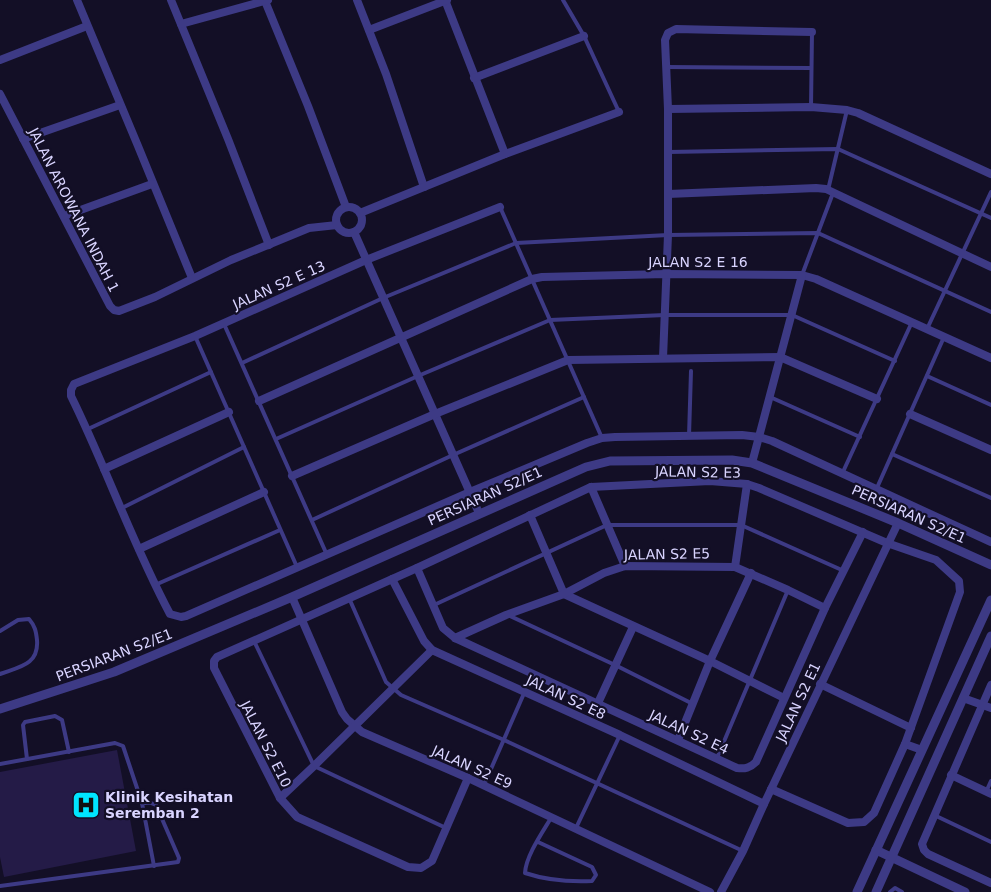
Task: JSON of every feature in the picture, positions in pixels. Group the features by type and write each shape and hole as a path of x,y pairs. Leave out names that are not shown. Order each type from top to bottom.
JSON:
{"street":[{"path":"77,0 192,278"},
{"path":"171,0 269,245"},
{"path":"181,24 267,0 346,207"},
{"path":"357,0 386,74 424,187"},
{"path":"369,30 446,0 474,78 505,154"},
{"path":"0,60 87,26"},
{"path":"663,358 668,235 668,110 665,40 668,33 676,29 812,32"},
{"path":"474,78 584,36"},
{"name":"JALAN AROWANA INDAH 1","path":"0,94 110,306 114,310 119,310 155,297 192,278 309,228 337,225"},
{"path":"23,139 120,105"},
{"path":"668,110 811,107 847,110 858,113 991,174"},
{"path":"360,213 505,154 619,112"},
{"path":"64,216 152,184"},
{"path":"668,194 816,188 831,191 991,267"},
{"path":"346,207 354,208 360,213 361,225 354,232 343,231 337,225 336,216 341,209 346,207"},
{"name":"JALAN S2 E 13","path":"88,429 71,396 74,384 195,336 366,260 500,207"},
{"path":"354,232 479,513"},
{"name":"JALAN S2 E 16","path":"259,401 400,337 542,277 666,274 802,275 816,279 991,358"},
{"path":"752,463 802,275"},
{"path":"292,476 435,414 568,360 780,358 877,399"},
{"path":"104,469 229,412"},
{"path":"910,414 991,450"},
{"path":"88,429 155,585 170,614 175,616 186,616 470,492 602,438 742,435 759,437 772,441 991,542"},
{"name":"PERSIARAN S2/E1","path":"0,709 114,672 292,597 586,467 610,461 732,460 752,463 769,468 898,523 991,565"},
{"name":"JALAN S2 E3","path":"301,618 417,568 591,487 710,481 747,484 887,543 936,560 958,581 960,592 905,744 874,813 864,822 848,823 771,789"},
{"path":"734,566 747,484"},
{"path":"591,487 625,566"},
{"path":"139,548 264,492"},
{"path":"530,515 564,594 710,661 784,698"},
{"name":"JALAN S2 E1","path":"721,892 743,851 820,684 898,523"},
{"name":"JALAN S2 E4","path":"417,568 443,628 455,638 737,768 745,769 756,762 825,608 863,532"},
{"name":"JALAN S2 E5","path":"455,638 506,615 564,594 604,573 625,566 734,566 825,608"},
{"path":"678,740 710,661 751,573"},
{"path":"280,798 432,650 424,641 392,579"},
{"name":"JALAN S2 E9","path":"292,597 342,712 362,732 484,785 710,892"},
{"path":"857,892 991,600"},
{"name":"JALAN S2 E10","path":"301,618 217,657 214,661 214,668 280,798 297,818 408,867 421,868 432,861 468,778"},
{"path":"598,703 633,626"},
{"path":"876,892 991,636"},
{"name":"JALAN S2 E8","path":"432,650 620,735 764,804"},
{"path":"820,684 911,728"},
{"path":"991,685 922,844 928,854 991,883"},
{"path":"964,698 981,706 991,708"},
{"path":"905,744 922,750"},
{"path":"951,775 989,793"},
{"path":"876,850 965,892"}],"lane":[{"path":"563,0 584,36 619,112"},
{"path":"811,107 812,32"},
{"path":"666,68 811,68"},
{"path":"802,275 831,191 847,110"},
{"path":"668,152 838,149 991,218"},
{"path":"927,329 991,192"},
{"path":"500,207 602,438"},
{"path":"242,363 383,298 516,244 668,235 818,233 991,312"},
{"path":"276,439 550,320 665,315 792,315 895,361"},
{"path":"842,474 912,322"},
{"path":"224,323 327,555"},
{"path":"195,336 296,568"},
{"path":"876,490 944,338"},
{"path":"88,429 211,372"},
{"path":"689,436 691,372"},
{"path":"927,376 991,405"},
{"path":"312,520 584,397"},
{"path":"770,397 860,437"},
{"path":"122,508 244,447"},
{"path":"892,454 991,498"},
{"path":"433,606 545,552 608,525 741,525 844,571"},
{"path":"155,585 280,530"},
{"path":"717,758 788,590"},
{"path":"349,598 386,682 392,689 743,851"},
{"path":"506,615 615,665 693,704"},
{"path":"0,631 18,620 29,619 35,626 38,649 36,655 27,664 0,674"},
{"path":"254,641 314,766 446,828"},
{"path":"484,785 525,691"},
{"path":"27,759 23,725 25,722 55,716 62,720 69,752"},
{"path":"576,830 620,735"},
{"path":"0,764 115,743 123,746 142,803 154,866"},
{"path":"989,793 991,781"},
{"path":"2,892 0,886 175,863 180,860 156,805 148,802 142,803"},
{"path":"934,816 991,842"},
{"path":"538,842 592,867 596,875 592,880 580,881 535,877 525,873 525,866 538,842 551,818"},
{"path":"890,892 895,888 902,892"}],"building":[{"path":"117,750 136,851 4,877 0,857 0,772"}],"place":[{"name":"Klinik Kesihatan Seremban 2","path":"86,805"}]}
